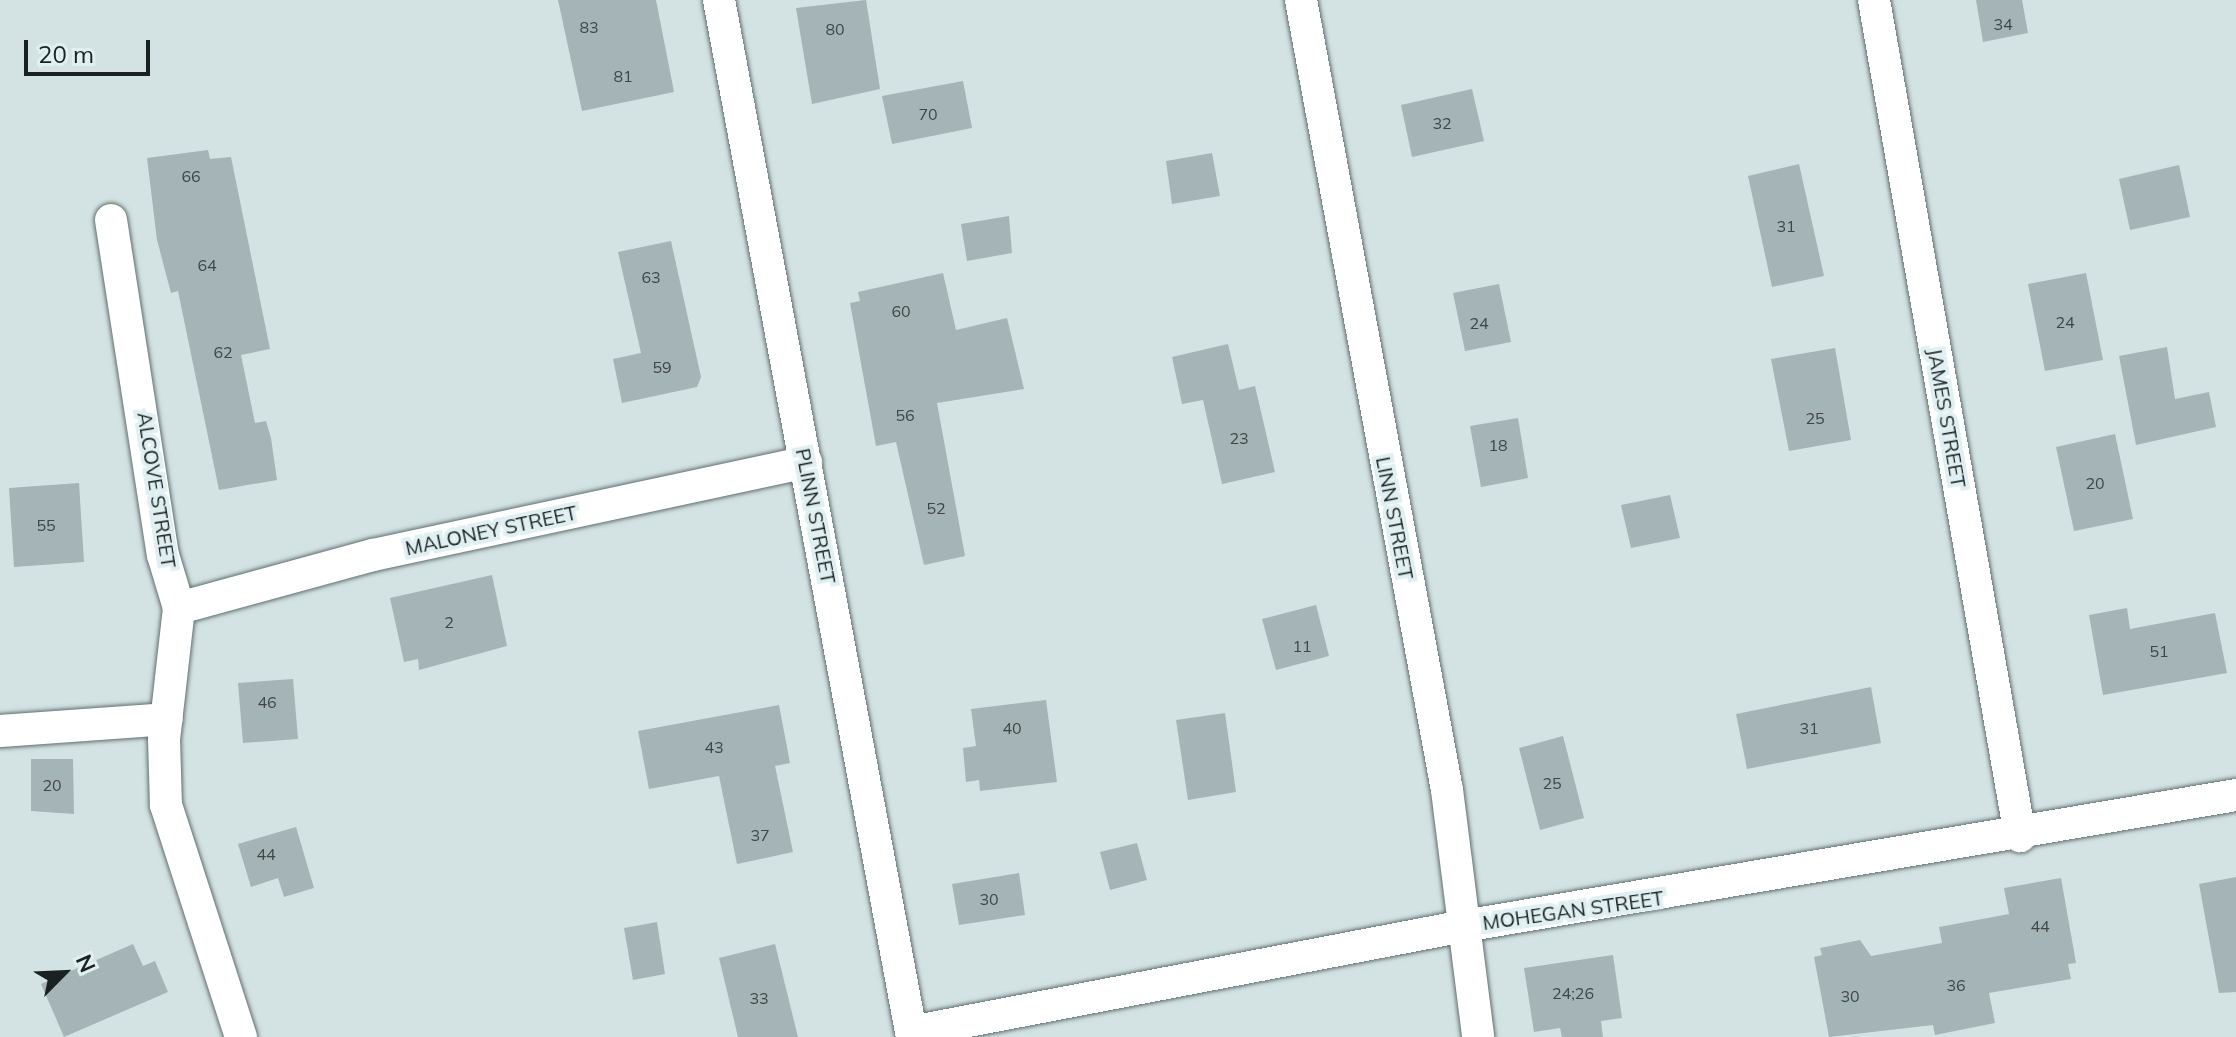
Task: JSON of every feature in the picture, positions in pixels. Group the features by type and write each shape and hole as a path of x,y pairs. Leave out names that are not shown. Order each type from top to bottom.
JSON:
{"street":[{"name":"PLINN STREET","path":"719,0 911,1032"},
{"name":"LINN STREET","path":"1301,0 1447,790 1478,1037"},
{"name":"JAMES STREET","path":"1874,0 2020,836"},
{"name":"ALCOVE STREET","path":"111,220 163,555 179,608 167,719 166,805 241,1037"},
{"name":"MALONEY STREET","path":"179,608 373,555 806,462"},
{"path":"0,731 167,719"},
{"name":"MOHEGAN STREET","path":"911,1032 1464,926 2020,836 2236,795"}],"building":[{"path":"558,0 656,0 674,92 582,111"},
{"path":"866,0 880,89 812,104 796,8"},
{"path":"1976,0 2022,0 2028,33 1983,42"},
{"path":"963,81 972,128 892,144 882,96"},
{"path":"1472,89 1484,141 1412,157 1401,105"},
{"path":"208,150 210,159 231,157 270,349 241,355 255,423 266,421 271,438 277,480 219,490 178,291 171,293 157,240 147,158"},
{"path":"1212,153 1220,196 1172,204 1166,161"},
{"path":"1799,164 1824,276 1772,287 1748,176"},
{"path":"2179,165 2190,217 2130,230 2119,179"},
{"path":"1009,216 1012,253 967,261 961,224"},
{"path":"671,241 701,377 697,387 622,403 613,359 641,353 618,252"},
{"path":"943,273 956,330 1007,318 1024,389 937,403 965,556 924,565 896,442 876,446 850,303 860,301 858,292"},
{"path":"2086,273 2103,360 2045,371 2028,284"},
{"path":"1499,284 1511,342 1465,351 1453,293"},
{"path":"1228,344 1239,390 1255,386 1275,472 1222,484 1203,400 1182,404 1172,357"},
{"path":"2167,347 2175,399 2209,392 2216,427 2136,445 2119,356"},
{"path":"1835,348 1851,440 1789,451 1771,359"},
{"path":"1518,418 1528,478 1481,487 1470,426"},
{"path":"2115,434 2133,519 2074,531 2056,447"},
{"path":"79,483 84,562 14,567 9,488"},
{"path":"1670,495 1680,538 1631,548 1621,505"},
{"path":"492,575 507,646 419,670 418,659 404,662 390,598"},
{"path":"1316,605 1329,656 1276,670 1262,619"},
{"path":"2127,608 2130,629 2215,613 2227,673 2103,695 2089,615"},
{"path":"293,679 298,739 243,743 238,683"},
{"path":"1871,687 1881,743 1747,769 1736,714"},
{"path":"1046,700 1057,782 980,791 979,780 966,782 963,748 976,746 971,709"},
{"path":"779,705 790,763 775,766 793,852 737,864 719,776 649,789 638,731"},
{"path":"1225,713 1236,792 1188,800 1176,720"},
{"path":"1563,736 1584,818 1540,830 1519,748"},
{"path":"31,759 73,759 74,814 31,811"},
{"path":"296,827 314,888 284,897 278,878 251,887 238,844"},
{"path":"1137,843 1147,880 1110,890 1100,852"},
{"path":"1019,873 1025,915 959,925 952,884"},
{"path":"2236,877 2236,992 2219,993 2199,884"},
{"path":"2061,878 2076,963 2068,964 2071,979 1989,993 1995,1023 1935,1035 1933,1025 1829,1037 1814,957 1822,955 1820,948 1860,940 1871,956 1942,943 1939,927 2009,914 2004,888"},
{"path":"657,922 665,974 633,980 624,928"},
{"path":"133,944 143,966 155,961 168,992 64,1037 41,984"},
{"path":"775,944 798,1037 738,1037 719,958"},
{"path":"1613,955 1622,1018 1601,1021 1603,1037 1562,1037 1560,1028 1534,1032 1524,968"}]}
